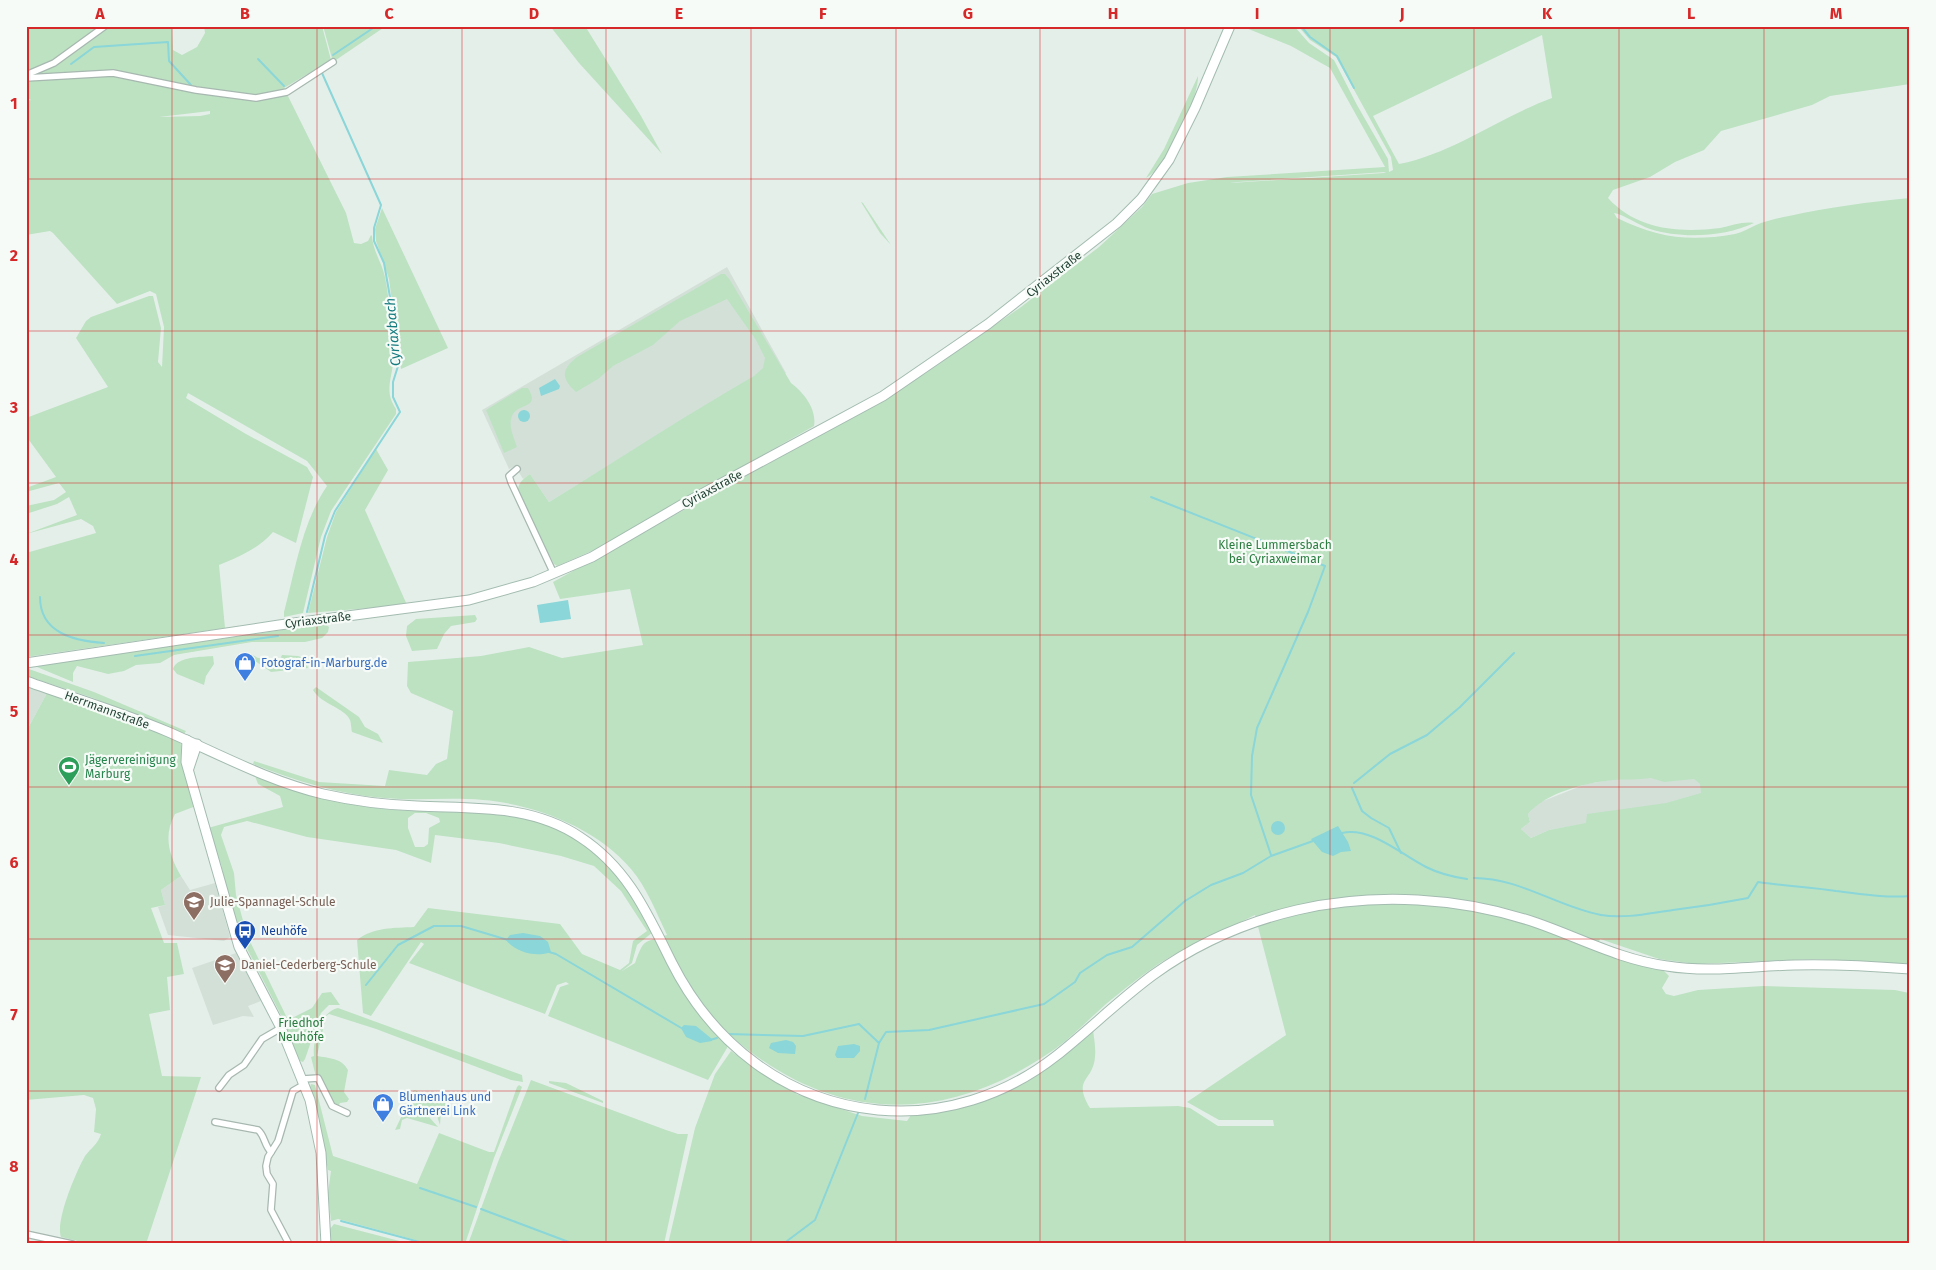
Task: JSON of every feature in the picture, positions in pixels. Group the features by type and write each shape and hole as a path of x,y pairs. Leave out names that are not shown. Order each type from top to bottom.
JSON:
{"street":[{"path":"26,76 54,63 105,26"},
{"name":"Cyriaxstraße","path":"26,662 270,626 469,600 511,589 554,574 592,557 683,504 883,396 981,329 1096,240 1140,199 1169,160 1195,108 1230,26"},
{"path":"26,76 113,73 196,90 256,98 286,92 333,62"},
{"path":"517,469 509,476 511,482 554,574"},
{"name":"Herrmannstraße","path":"26,681 187,740 280,780 318,793 384,804 499,809 531,815 562,826 595,847 627,880 650,917 688,993 707,1019 732,1045 763,1070 796,1088 836,1102 876,1110 907,1111 941,1108 971,1101 1004,1088 1030,1075 1051,1060 1156,973 1191,951 1217,938 1271,917 1324,905 1376,899 1403,899 1472,906 1534,922 1626,957 1680,968 1716,969 1807,964 1910,970"},
{"path":"187,740 186,758 237,941 281,1028 304,1082 314,1118 321,1153 326,1244"},
{"path":"189,769 197,744"},
{"path":"219,1088 229,1075 244,1065 262,1039 281,1028"},
{"path":"290,1244 271,1210 273,1184 267,1174 266,1166 271,1152 278,1142 293,1091 304,1082 318,1078 332,1106 347,1113"},
{"path":"215,1122 258,1130 263,1134 267,1148 271,1152"},
{"path":"26,1234 72,1244"}],"shaded area":[{"path":"727,267 786,373 622,458 549,502 530,474 523,479 515,466 509,469 482,410"},
{"path":"26,686 47,693 26,732"},
{"path":"1797,774 1626,817 1549,830 1531,838 1521,829 1530,822 1528,814 1538,803 1586,784 1641,775"},
{"name":"Julie-Spannagel-Schule","path":"181,876 190,890 215,883 230,937 224,941 168,935 158,907 165,905 161,890"},
{"name":"Daniel-Cederberg-Schule","path":"236,953 261,1001 248,1006 254,1017 243,1016 213,1025 192,968"}],"green space":[{"path":"26,26 172,26 173,50 182,55 197,47 205,33 204,26 322,26 331,60 284,88 346,213 354,243 361,244 368,241 372,236 374,247 384,272 388,296 393,362 389,388 396,414 331,511 321,537 303,613 284,617 305,531 318,500 327,486 307,461 188,393 186,398 246,434 307,467 313,477 296,543 273,532 255,548 219,565 225,628 26,657 26,553 96,533 93,526 81,519 26,534 77,515 69,497 57,504 26,514 26,506 54,500 66,492 59,483 26,492 26,488 56,477 26,436 26,418 108,387 76,338 86,321 91,317 153,296 161,328 158,362 162,367 164,327 156,294 150,291 117,304 53,233 50,231 26,235 26,101 31,100 26,97","holes":["210,111 210,114 200,116 159,117"]},
{"path":"323,26 386,26 333,62"},
{"path":"550,26 585,26 641,116 662,154 579,63"},
{"name":"Kleine Lummersbach bei Cyriaxweimar","path":"1241,26 1294,26 1309,43 1334,60 1388,159 1389,172 1393,170 1391,157 1336,57 1310,40 1298,26 1910,26 1910,84 1830,96 1812,105 1721,131 1704,150 1675,162 1650,177 1613,190 1608,198 1619,209 1632,217 1660,227 1689,230 1754,223 1717,234 1675,234 1650,229 1614,213 1617,218 1632,225 1660,234 1674,237 1703,238 1735,234 1768,221 1804,213 1849,205 1910,198 1910,964 1816,959 1696,964 1659,959 1600,939 1596,950 1662,969 1669,976 1662,988 1666,994 1674,996 1698,990 1763,986 1895,990 1909,993 1910,1244 668,1244 695,1128 715,1074 731,1051 761,1073 795,1091 796,1094 862,1116 907,1121 911,1115 976,1103 1022,1085 1051,1065 1093,1030 1095,1057 1091,1071 1083,1085 1085,1098 1090,1108 1178,1106 1190,1108 1218,1126 1274,1126 1273,1120 1219,1120 1187,1102 1286,1035 1255,915 1160,963 1106,1004 1062,1044 1014,1074 972,1092 931,1102 890,1105 849,1099 808,1086 769,1065 730,1035 727,1048 708,1080 548,1016 560,987 569,984 566,982 557,985 545,1014 409,963 424,944 421,942 371,1016 363,1013 357,940 377,930 414,927 428,908 560,924 582,954 620,970 629,963 633,941 647,931 621,891 594,866 561,856 499,843 435,835 431,863 396,850 307,837 247,821 224,827 221,835 234,873 236,895 247,935 288,1020 312,1008 322,993 331,992 340,1005 329,1005 321,1013 305,1059 303,1062 300,1061 283,1025 285,1023 235,925 221,864 208,828 283,807 280,796 258,784 253,771 317,794 367,807 398,810 499,812 535,820 553,827 587,846 615,871 635,897 653,932 637,945 632,963 622,971 635,963 645,943 667,935 647,892 631,869 601,841 563,821 543,813 503,802 471,799 396,799 350,793 317,786 285,776 253,764 254,761 319,782 385,786 389,770 427,775 436,764 447,759 453,711 411,693 407,686 408,662 481,656 529,647 562,658 643,645 630,589 560,599 553,582 853,417 926,373 1021,307 1099,247 1142,207 1152,194 1188,183 1227,177 1385,167 1330,68 1291,46","holes":["1542,35 1552,98 1439,152 1399,164 1373,116","1386,172 1230,183 1238,182","1651,778 1664,782 1694,779 1700,784 1701,793 1666,803 1587,814 1586,823 1549,830 1531,838 1521,829 1530,822 1528,814 1536,806 1556,794 1579,786 1613,780","415,813 426,813 439,818 440,822 429,828 428,844 424,847 415,847 408,828 408,818"]},
{"path":"1198,76 1193,100 1180,132 1163,161 1146,178 1164,149"},
{"path":"861,202 863,203 891,245 880,233"},
{"path":"382,208 448,348 401,369 389,279 376,241 375,229"},
{"path":"721,274 725,274 730,280 791,383 809,402 814,414 814,426 594,550 557,566 554,564 522,505 518,489 519,484 524,479 530,474 549,502 754,376 763,368 765,358 756,340 727,299 680,321 653,345 613,366 598,379 576,392 566,378 565,374 568,366 577,357"},
{"path":"522,388 528,388 532,400 512,416 511,428 517,447 504,453 486,410"},
{"path":"376,449 388,470 365,510 407,605 308,613 327,537 336,512"},
{"path":"475,615 477,619 475,622 451,626 444,634 437,649 412,651 406,636 407,626 416,619"},
{"path":"325,624 329,627 328,632 322,638 305,642 252,642 174,655 160,663 136,665 124,671 108,674 77,666 73,673 73,682 37,667 37,665"},
{"path":"251,654 258,658 280,659 282,655 298,656 304,658 308,668 271,672 248,656"},
{"path":"213,656 214,664 206,676 204,685 177,674 173,669 175,665 185,659"},
{"path":"26,668 94,692 186,731 184,734 172,730 93,698 30,677 26,675"},
{"path":"316,687 359,717 365,727 378,734 383,743 352,732 347,716 321,699 313,690"},
{"path":"47,693 180,741 196,806 175,814 171,822 168,838 169,845 173,861 181,876 161,890 165,905 151,908 164,943 177,943 184,974 167,977 170,1010 149,1014 162,1076 201,1077 146,1244 90,1244 61,1237 61,1220 72,1184 85,1156 101,1134 94,1132 96,1109 93,1098 84,1095 26,1100 26,732"},
{"path":"338,1008 522,1075 523,1082 511,1080 376,1029 329,1014 326,1016 332,1010"},
{"path":"326,1016 317,1056 338,1061 348,1070 344,1092 349,1099 347,1102 340,1103 338,1107 335,1106 316,1077 311,1057 314,1056 316,1035"},
{"path":"531,1080 666,1130 678,1134 688,1134 664,1244 468,1244"},
{"path":"549,1081 566,1083 603,1101 603,1103 549,1083"},
{"path":"311,1084 315,1085 333,1156 417,1184 439,1133 489,1152 494,1152 517,1087 519,1085 522,1087 494,1158 465,1244 430,1244 338,1219 331,1221 328,1193 331,1171 328,1170 318,1118 309,1090"},
{"path":"414,1090 445,1101 446,1110 441,1111 440,1125 436,1113 432,1113 429,1117 438,1127 407,1118 402,1120 400,1129 395,1130"},
{"path":"334,1224 411,1244 330,1244 330,1229"}],"water":[{"path":"555,379 560,386 559,389 541,396 539,388"},
{"path":"522,410 526,410 530,416 526,422 522,422 518,418 518,414"},
{"path":"568,600 571,619 540,623 537,605"},
{"path":"1278,821 1283,823 1285,828 1283,833 1278,835 1273,833 1271,828 1273,823"},
{"path":"1338,826 1351,851 1341,852 1333,856 1322,852 1311,839"},
{"path":"523,933 540,936 548,942 551,952 545,954 526,953 515,948 506,940 510,935"},
{"path":"684,1025 696,1026 712,1041 700,1043 686,1037 681,1028"},
{"path":"786,1040 793,1042 796,1046 795,1054 778,1053 769,1048 771,1043"},
{"path":"854,1044 860,1046 860,1051 854,1058 837,1058 835,1055 838,1046"}],"waterway":[{"name":"Cyriaxbach","path":"333,55 376,26"},
{"path":"1301,26 1310,37 1337,56 1354,88"},
{"path":"71,64 94,47 168,42 169,61 191,85"},
{"path":"258,59 284,86"},
{"name":"Cyriaxbach","path":"307,612 325,536 335,511 400,412 393,397 393,382 398,366 390,297 384,263 374,241 374,228 381,205 322,73"},
{"path":"1151,497 1325,566 1308,612 1257,728 1252,756 1251,795 1271,855"},
{"path":"40,597 42,609 52,627 71,637 104,643"},
{"path":"135,656 278,636"},
{"path":"1354,783 1390,754 1427,735 1460,707 1514,653"},
{"path":"1352,788 1362,811 1389,828 1401,853"},
{"path":"1342,833 1353,832 1375,838 1431,869 1446,875 1467,879"},
{"path":"727,1034 803,1036 859,1024 879,1043 886,1032 929,1030 1044,1004 1075,982 1080,973 1107,955 1132,947 1185,901 1211,885 1243,873 1271,856 1313,841"},
{"path":"1474,878 1491,879 1507,883 1569,906 1610,916 1646,914 1748,898 1758,882 1873,895 1910,896"},
{"path":"366,985 398,945 434,926 461,926 508,940"},
{"path":"549,952 556,954 683,1029"},
{"path":"710,1040 717,1038"},
{"path":"865,1099 879,1043"},
{"path":"783,1244 815,1220 858,1113"},
{"path":"420,1188 476,1207"},
{"path":"481,1209 574,1244"},
{"path":"341,1221 427,1244"}],"place":[{"name":"Fotograf-in-Marburg.de","path":"245,682"},
{"name":"Jägervereinigung Marburg","path":"69,786"},
{"name":"Julie-Spannagel-Schule","path":"194,921"},
{"name":"Neuhöfe","path":"245,950"},
{"name":"Daniel-Cederberg-Schule","path":"225,984"},
{"name":"Blumenhaus und Gärtnerei Link","path":"383,1123"}],"park label":[{"name":"Friedhof Neuhöfe","path":"301,1030"}]}
